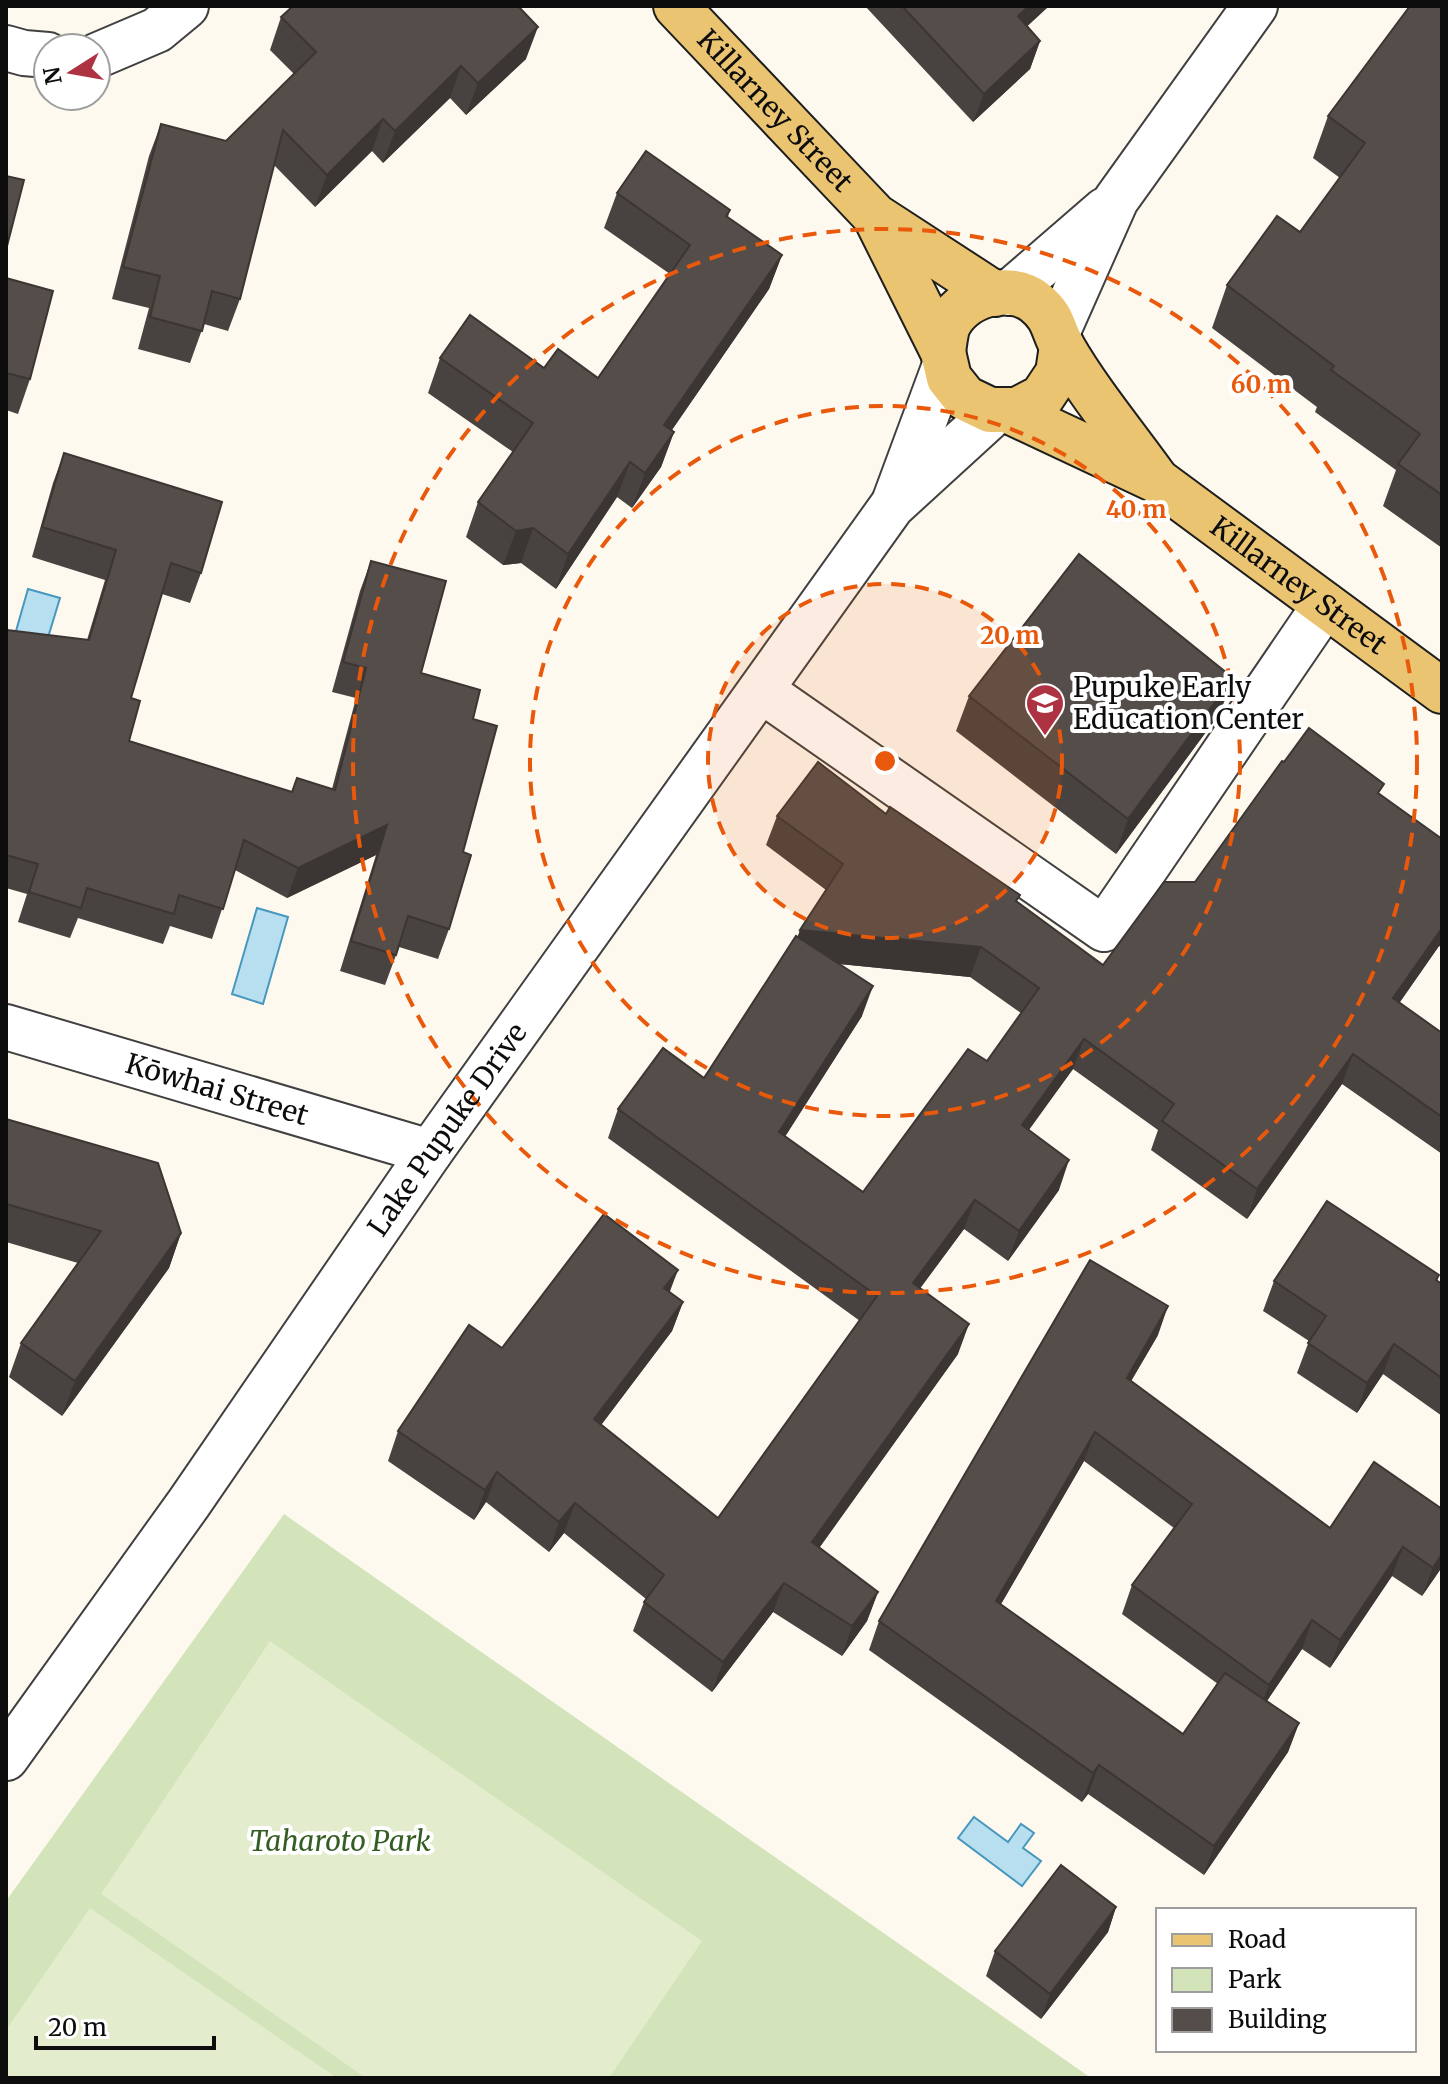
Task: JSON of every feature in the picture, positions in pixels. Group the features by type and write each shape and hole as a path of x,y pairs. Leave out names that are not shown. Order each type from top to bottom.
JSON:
{"main road":[{"name":"Killarney Street","path":"676,6 875,216 1002,293 1033,300 1053,320 1060,340 1156,480"},
{"name":"Killarney Street","path":"875,216 944,359 949,378 965,398 990,410 1002,410 1156,480 1442,691"},
{"path":"944,359 948,326 964,306 986,294 1002,293"},
{"path":"1002,410 1017,410 1042,397 1058,373 1060,340"}],"street":[{"path":"112,49 157,30 186,6"},
{"path":"1060,340 1116,200 1255,6"},
{"path":"6,48 32,54"},
{"path":"1002,293 1116,200"},
{"name":"Lake Pupuke Drive","path":"892,506 944,359"},
{"name":"Lake Pupuke Drive","path":"6,1758 189,1503 430,1152 892,506 1002,410"},
{"path":"761,690 1104,929 1325,605"},
{"name":"Kōwhai Street","path":"6,1027 430,1152"}],"green space":[{"name":"Taharoto Park","path":"284,1514 1091,2078 6,2078 6,1901"},
{"path":"270,1641 702,1941 609,2078 366,2078 101,1894"},
{"path":"90,1908 337,2078 6,2078 6,2030"}],"water":[{"path":"28,589 60,598 39,667 8,659"},
{"path":"257,908 288,917 263,1004 232,994"},
{"path":"974,1817 1008,1842 1021,1824 1034,1833 1023,1848 1041,1861 1022,1886 958,1838"}],"building":[{"path":"293,6 518,6 538,27 478,83 461,66 395,131 383,119 327,175 283,130 240,299 212,291 202,331 150,317 160,276 123,267 161,124 226,141 316,52 281,17"},
{"path":"902,6 1029,6 1018,16 1040,41 984,94"},
{"path":"1410,6 1442,6 1442,495 1398,464 1420,434 1331,370 1334,366 1227,285 1277,216 1300,232 1365,143 1328,116"},
{"path":"646,151 730,210 726,216 782,255 664,425 674,432 645,473 630,462 568,554 533,528 516,531 478,502 533,423 440,358 470,315 544,368 558,349 598,378 690,245 617,193"},
{"path":"6,176 24,180 6,250"},
{"path":"6,278 53,291 30,379 6,373"},
{"path":"64,453 222,502 201,573 171,563 131,698 140,701 129,741 292,792 297,778 335,790 366,668 343,662 371,561 446,581 421,673 480,690 473,719 497,726 463,852 471,855 449,929 408,916 396,955 351,941 387,825 298,868 244,840 223,909 179,895 174,914 87,888 81,908 29,892 38,864 6,855 6,630 89,640 116,550 42,527"},
{"path":"1079,554 1233,678 1128,819 969,696"},
{"path":"1309,728 1384,784 1378,793 1442,839 1442,928 1393,998 1442,1033 1442,1117 1353,1054 1257,1189 1162,1121 1174,1104 1084,1039 1022,1125 1069,1160 1019,1231 975,1200 913,1283 969,1324 812,1542 878,1592 852,1626 784,1583 723,1662 644,1602 664,1575 575,1503 559,1522 497,1472 485,1490 398,1431 469,1325 502,1348 604,1214 678,1270 664,1288 683,1302 594,1419 718,1518 877,1296 618,1109 663,1048 704,1078 796,936 873,986 779,1132 863,1192 968,1049 987,1061 1039,988 981,947 800,930 843,864 777,816 818,762 886,814 890,807 1020,895 1016,901 1103,965 1164,882 1195,882"},
{"path":"6,1119 158,1163 181,1233 75,1381 21,1343 101,1231 6,1204"},
{"path":"1327,1201 1439,1275 1436,1280 1442,1284 1442,1378 1394,1344 1367,1383 1308,1343 1326,1316 1274,1281"},
{"path":"1090,1260 1168,1306 1127,1378 1330,1528 1374,1462 1442,1509 1442,1554 1433,1568 1403,1547 1340,1640 1312,1620 1269,1685 1132,1585 1192,1504 1095,1432 996,1601 1183,1734 1225,1673 1299,1723 1214,1846 1099,1765 1093,1773 879,1621"},
{"path":"1061,1865 1116,1907 1050,1994 995,1951"}],"place":[{"name":"Pupuke Early Education Center","path":"1045,737"}]}
